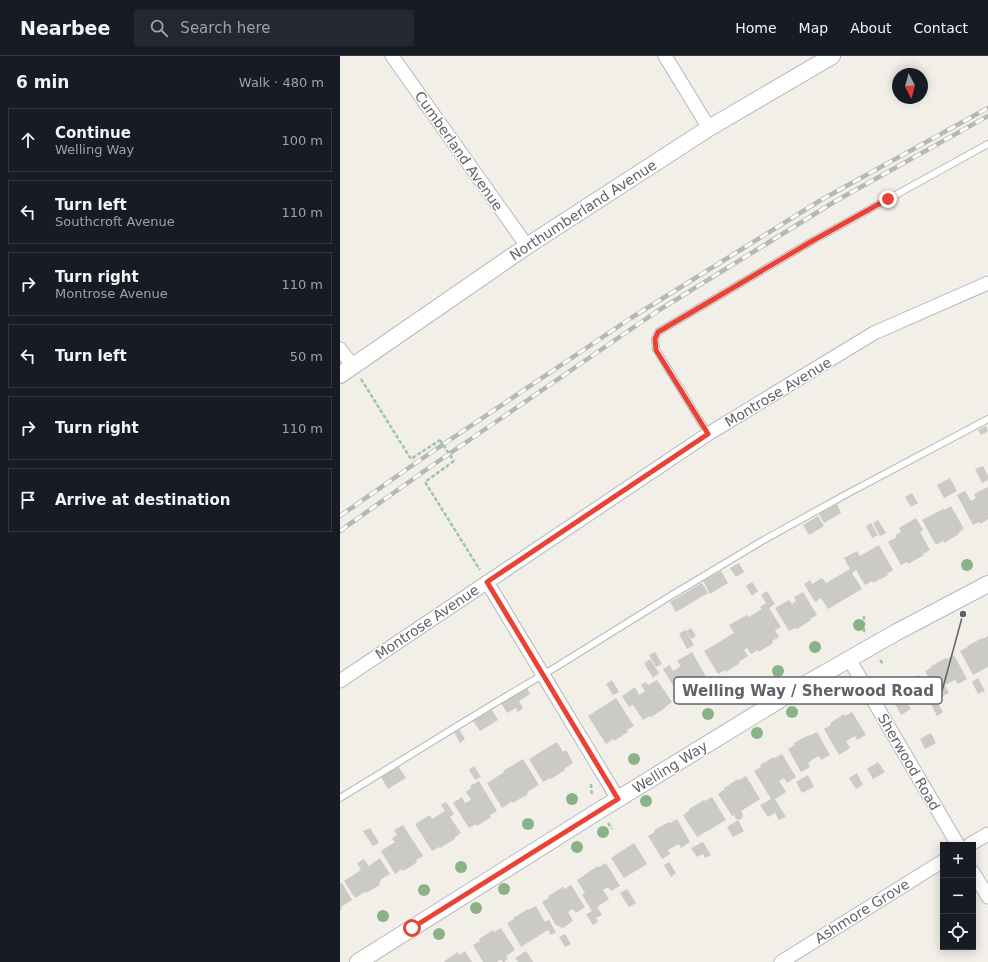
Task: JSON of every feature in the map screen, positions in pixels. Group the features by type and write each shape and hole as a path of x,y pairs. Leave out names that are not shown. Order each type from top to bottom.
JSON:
{"street":[{"name":"Cumberland Avenue","path":"392,56 527,246"},
{"path":"665,56 708,128"},
{"name":"Northumberland Avenue","path":"346,371 527,246 708,128 832,56"},
{"name":"Montrose Avenue","path":"340,681 708,434 874,334 988,283"},
{"path":"340,349 346,371"},
{"path":"487,582 618,799"},
{"name":"Welling Way","path":"358,962 772,704 894,633 988,584"},
{"name":"Sherwood Road","path":"849,659 956,842"},
{"path":"974,842 988,834"},
{"name":"Ashmore Grove","path":"781,962 940,863"},
{"path":"976,877 988,897"}],"lane":[{"path":"708,434 656,350 655,339 658,332 814,240 988,144"},
{"path":"340,798 762,541 850,492 988,419"}],"path":[{"path":"346,371 411,459 440,440 454,461 425,482 487,582"},
{"path":"864,616 864,632 867,637"},
{"path":"591,780 591,796 595,802"},
{"path":"608,822 612,829"}],"building":[{"path":"986,426 988,431 981,435 978,430"},
{"path":"983,466 988,476 988,480 982,483 975,469"},
{"path":"950,478 957,491 944,498 937,485"},
{"path":"988,487 988,519 980,524 979,522 973,525 957,495 965,491 971,501 976,498 974,494"},
{"path":"912,493 918,503 911,507 905,497"},
{"path":"837,504 841,513 824,523 819,514"},
{"path":"951,506 964,529 958,533 959,534 944,543 943,541 936,545 922,520"},
{"path":"818,516 824,526 809,535 803,525"},
{"path":"916,518 923,530 920,532 930,550 908,564 907,562 901,565 888,542 897,537 895,535 901,532 899,528"},
{"path":"878,520 886,533 880,536 873,523"},
{"path":"871,523 878,535 872,538 866,526"},
{"path":"879,545 893,570 887,574 888,575 873,583 872,581 865,585 856,570 852,573 862,589 828,609 821,598 815,602 804,584 810,580 812,584 822,578 826,583 850,569 844,558 857,551 860,556"},
{"path":"739,563 744,572 736,577 730,568"},
{"path":"721,571 728,583 710,594 703,581"},
{"path":"752,582 758,591 752,596 746,586"},
{"path":"702,583 708,593 676,612 670,602"},
{"path":"767,591 775,604 769,608 781,627 775,630 779,637 759,652 758,650 751,654 747,648 744,650 748,656 726,672 725,670 718,674 704,651 734,633 729,625 747,615 749,617 762,609 760,607 766,603 761,595"},
{"path":"803,592 817,615 797,629 796,628 789,631 775,608 789,600 792,604 796,601 794,597"},
{"path":"691,628 696,636 691,639 686,631"},
{"path":"685,630 694,645 687,649 679,634"},
{"path":"988,636 988,667 973,675 960,651"},
{"path":"655,652 662,664 656,667 649,655"},
{"path":"692,652 708,680 688,695 687,693 680,697 663,669 670,665 673,671 681,666 677,661"},
{"path":"954,655 967,679 958,684 955,680 945,685 949,693 939,698 938,696 935,697 930,688 933,686 925,671 932,667 931,666"},
{"path":"650,659 659,673 653,678 644,663"},
{"path":"918,675 931,698 922,703 919,699 908,705 911,709 901,715 888,691 896,687 895,685 910,677 910,679"},
{"path":"978,678 985,691 978,694 972,682"},
{"path":"612,680 619,692 613,695 606,684"},
{"path":"657,680 672,702 651,717 650,716 643,720 633,705 629,707 622,696 635,687 639,695 645,691 641,685 646,682 648,685"},
{"path":"527,688 530,694 519,701 523,708 518,712 516,708 507,713 501,703"},
{"path":"616,698 634,726 614,741 613,739 606,744 588,716"},
{"path":"937,701 943,712 937,716 931,704"},
{"path":"492,710 498,720 480,731 473,721"},
{"path":"852,712 866,735 857,740 855,736 846,741 850,748 839,755 824,729 844,714 845,716"},
{"path":"459,729 465,739 460,743 454,732"},
{"path":"817,732 830,755 821,760 819,756 813,759 808,763 810,767 801,772 788,749 795,745 794,743"},
{"path":"931,733 936,743 925,749 920,739"},
{"path":"557,742 563,752 566,750 573,763 551,779 550,778 543,782 529,759"},
{"path":"782,754 796,777 787,783 784,778 779,781 786,792 775,799 786,817 779,820 775,813 768,817 760,805 771,799 754,771 761,767 760,765"},
{"path":"523,759 539,785 527,792 528,794 513,803 512,801 502,808 487,783"},
{"path":"878,762 885,772 873,779 867,769"},
{"path":"398,766 406,778 388,789 381,777"},
{"path":"474,766 481,777 475,780 469,770"},
{"path":"857,773 863,785 856,789 849,778"},
{"path":"808,775 814,787 802,793 796,782"},
{"path":"746,776 760,799 741,811 743,815 739,820 736,819 734,815 732,816 718,794 738,779 739,780"},
{"path":"479,781 497,811 477,826 476,824 469,828 453,803 462,797 465,803 471,800 466,792 471,788 470,786"},
{"path":"712,797 726,820 697,837 683,815 690,810 689,809"},
{"path":"446,802 454,814 450,817 461,833 454,838 455,839 432,851 415,824 430,815 432,819 445,811 441,805"},
{"path":"677,819 690,842 681,848 679,844 668,850 670,854 662,859 648,836 655,832 654,830"},
{"path":"738,820 744,831 733,837 727,827"},
{"path":"403,825 423,856 416,860 417,862 410,867 403,871 402,869 395,874 381,851 395,842 392,838 397,835 394,830"},
{"path":"370,828 379,843 373,846 363,831"},
{"path":"703,842 711,855 705,858 703,854 697,857 691,848"},
{"path":"634,843 647,864 624,878 611,858"},
{"path":"380,858 390,874 380,880 380,885 355,898 344,881 361,870 357,863 364,859 369,866"},
{"path":"669,862 676,873 671,877 664,865"},
{"path":"606,863 620,886 611,891 608,887 603,890 609,899 597,907 602,915 596,918 598,922 593,925 586,914 592,911 582,895 585,893 577,880 598,866 599,867"},
{"path":"342,883 352,900 341,907 342,909 340,910 340,884"},
{"path":"571,885 585,907 576,913 573,909 568,912 573,921 563,928 556,925 542,902 549,898 548,896 563,887 564,889"},
{"path":"627,889 636,903 629,907 620,893"},
{"path":"536,906 545,922 549,920 556,932 551,935 548,930 521,947 507,923 528,909"},
{"path":"501,928 515,950 506,956 508,959 504,962 501,959 497,962 483,962 473,945 493,930 494,932"},
{"path":"565,934 571,944 565,947 559,937"},
{"path":"465,951 472,962 443,962 458,952 459,955"},
{"path":"526,951 533,962 518,962 515,958"}],"railway":[{"path":"340,516 420,460 631,318 821,200 988,108"},
{"path":"340,531 430,467 656,312 834,202 988,116"}],"place":[{"name":"Welling Way / Sherwood Road","path":"963,614"}],"route":[{"path":"412,928 618,799 487,582 708,434 656,350 655,339 658,332 814,240 888,199"}]}
